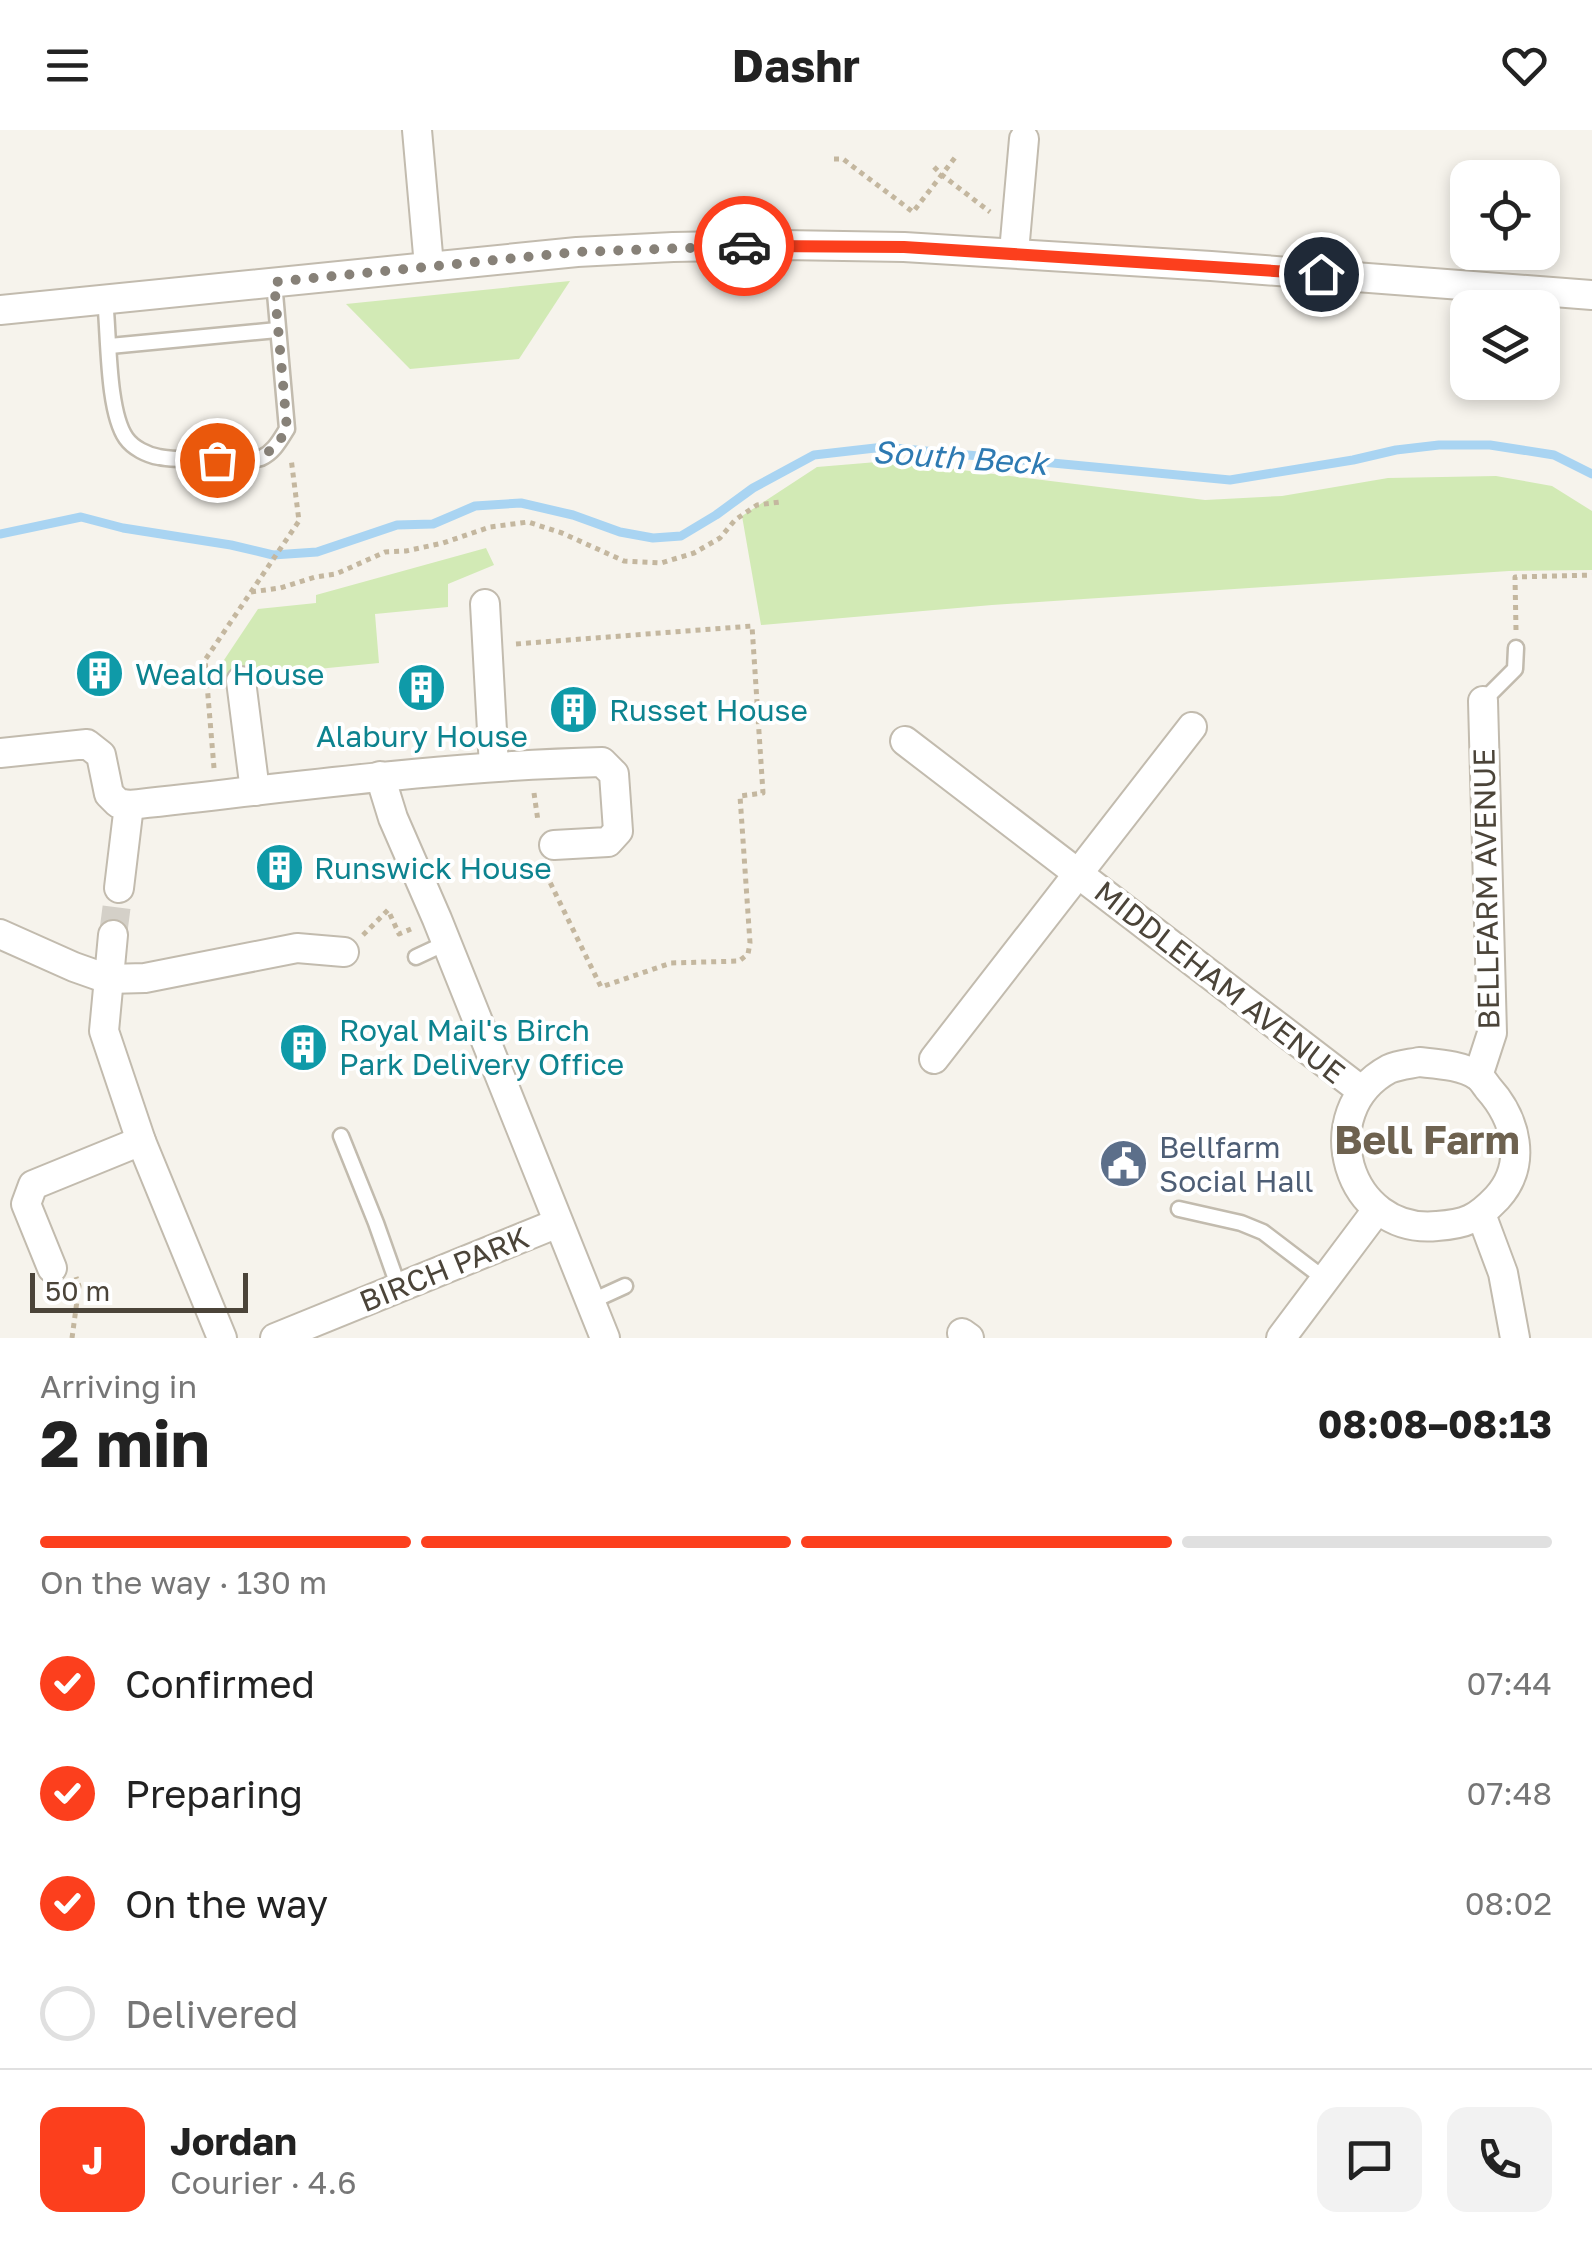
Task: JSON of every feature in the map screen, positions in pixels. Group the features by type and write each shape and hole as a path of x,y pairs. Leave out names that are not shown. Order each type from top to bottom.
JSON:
{"street":[{"path":"416,130 429,266"},
{"path":"1015,242 1017,135"},
{"path":"0,310 577,252 1015,242 1592,295"},
{"path":"485,604 494,767"},
{"path":"241,681 255,791"},
{"name":"BELLFARM AVENUE","path":"1478,1076 1492,1033 1483,700"},
{"name":"MIDDLEHAM AVENUE","path":"934,1059 1192,727"},
{"name":"MIDDLEHAM AVENUE","path":"905,741 1362,1091"},
{"path":"0,754 87,744 101,755 110,794 118,804 129,805 380,776 602,762 614,774 618,831 608,842 546,848"},
{"name":"BIRCH PARK","path":"380,776 604,1338"},
{"path":"119,888 129,805"},
{"path":"0,934 108,979 145,978 298,948 344,952"},
{"path":"113,934 104,1031 141,1141 222,1338"},
{"path":"1419,1062 1450,1065 1478,1076 1512,1122 1517,1154 1506,1188 1481,1214 1457,1224 1425,1228 1397,1222 1377,1210 1357,1188 1346,1157 1347,1126 1362,1091 1390,1068 1419,1062"},
{"path":"52,1268 26,1204 33,1185 141,1141"},
{"path":"1281,1338 1377,1210"},
{"path":"1481,1214 1503,1273 1515,1338"},
{"name":"BIRCH PARK","path":"275,1338 558,1223"}],"lane":[{"path":"106,299 117,418 126,438 138,450 159,458 246,460 262,457 277,446 287,429 274,282"},
{"path":"110,346 277,330"},
{"path":"1483,700 1515,669 1516,648"},
{"path":"416,956 442,931"},
{"path":"341,1136 399,1288"},
{"path":"1180,1209 1263,1232 1326,1280"},
{"path":"590,1302 625,1286"}],"path":[{"path":"834,160 843,159 913,212 957,155"},
{"path":"934,166 1015,242"},
{"path":"264,572 298,521 287,429"},
{"path":"251,592 336,574 385,552 406,551 490,527 528,522 624,561 660,564 720,538 735,520 758,505 780,502"},
{"path":"1516,648 1515,577 1592,575"},
{"path":"488,646 752,626 763,793 740,796 748,954 739,961 671,963 601,988 546,848 531,764"},
{"path":"344,952 388,910 399,934 442,931"}],"green space":[{"path":"570,281 519,359 410,369 346,304"},
{"path":"889,461 1205,500 1282,496 1388,478 1496,476 1552,486 1592,511 1592,570 1509,571 992,605 761,625 742,516 817,467"},
{"path":"486,548 494,565 448,584 448,607 375,614 379,663 217,679 218,669 258,609 316,603 316,595"}],"waterway":[{"name":"South Beck","path":"0,534 81,517 273,555 317,552 397,525 433,524 475,506 521,503 573,515 620,532 653,538 681,536 753,488 814,455 884,447 1230,480 1396,450 1490,445 1554,455 1592,474"}],"tunnel":[{"path":"113,935 119,888"}],"way so far":[{"path":"217,460 262,457 277,446 287,429 274,282 577,252 744,246"}],"place":[{"name":"Weald House","path":"100,674"},
{"name":"Alabury House","path":"422,687"},
{"name":"Russet House","path":"574,710"},
{"name":"Runswick House","path":"279,868"},
{"name":"Royal Mail's Birch Park Delivery Office","path":"304,1047"},
{"name":"Bellfarm Social Hall","path":"1124,1164"}],"district":[{"name":"Bell Farm","path":"1427,1139"}],"route":[{"path":"744,246 1014,252 1321,274"}]}
